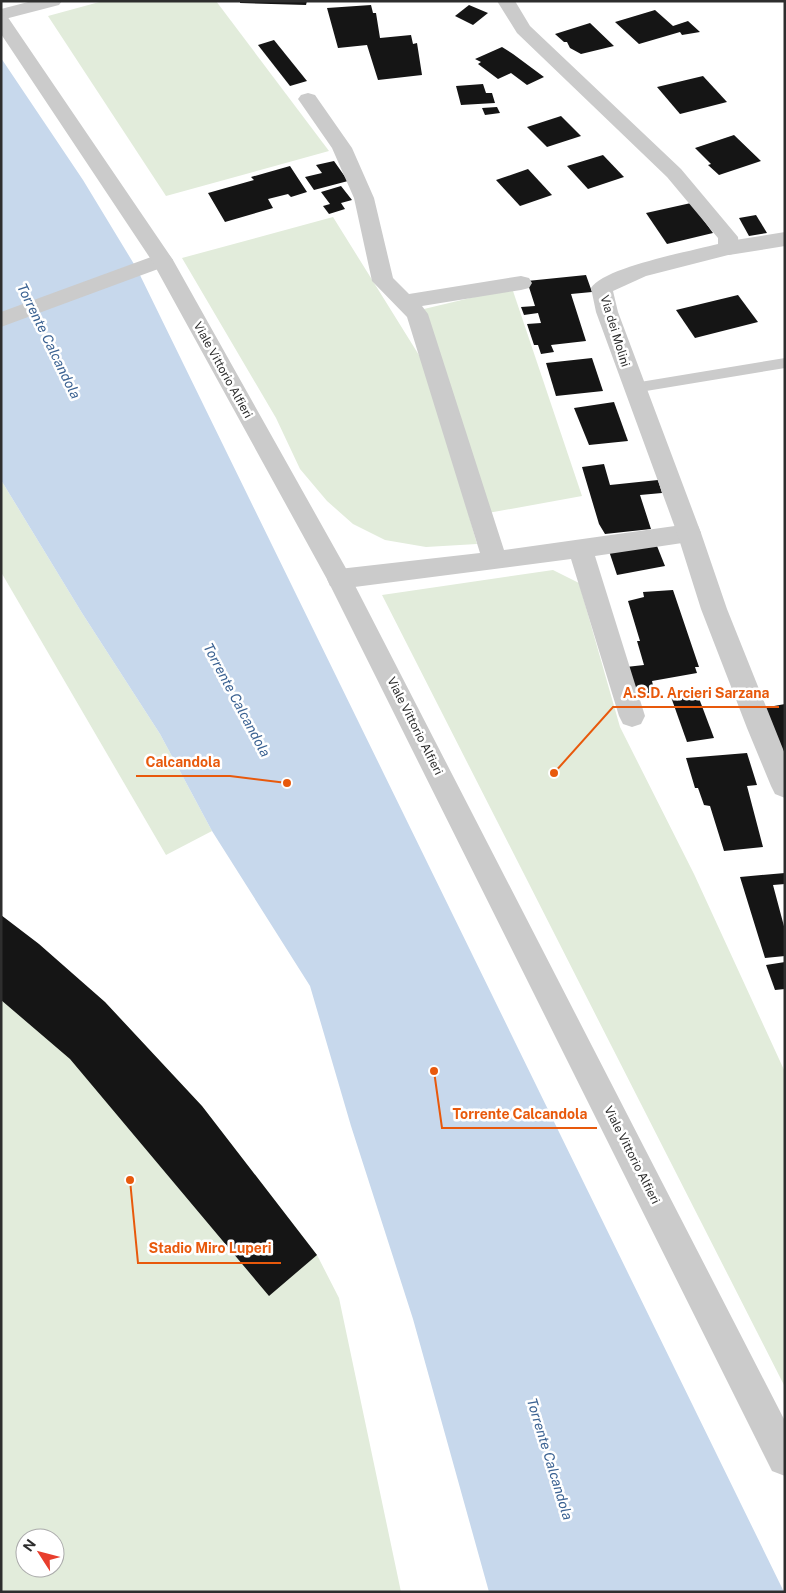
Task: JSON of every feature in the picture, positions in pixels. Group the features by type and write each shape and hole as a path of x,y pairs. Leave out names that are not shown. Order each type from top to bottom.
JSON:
{"street":[{"path":"1,15 52,1"},
{"path":"506,1 523,29 674,173 728,237 729,248 785,239"},
{"name":"Viale Vittorio Alfieri","path":"1,20 162,260 339,579 785,1458"},
{"path":"308,99 342,148 364,198 383,281 417,314 495,560"},
{"name":"Via dei Molini","path":"729,248 640,271 602,288 607,312 689,533 714,609 760,728 785,786"},
{"path":"1,320 162,260"},
{"path":"405,302 521,283"},
{"path":"339,579 689,533"},
{"path":"580,548 632,716"}],"lane":[{"path":"634,388 785,362"}],"green space":[{"path":"103,1 216,1 329,151 166,196 48,16"},
{"path":"333,217 427,368 477,544 426,547 385,540 353,524 327,501 300,469 276,418 182,258"},
{"path":"512,288 582,496 488,513 424,309"},
{"path":"1,480 82,613 160,734 212,831 166,855 1,572"},
{"path":"553,570 579,583 620,727 694,874 785,1072 785,1387 382,595"},
{"path":"1,915 105,1002 202,1106 317,1255 339,1298 401,1592 1,1592"}],"water":[{"path":"1,58 83,180 137,269 784,1592 489,1592 413,1319 351,1126 310,986 212,831 160,734 82,613 1,480"}],"building":[{"path":"240,1 307,1 306,5 240,3"},
{"path":"371,5 373,13 376,13 380,38 411,35 413,44 417,43 422,75 378,80 367,45 338,48 327,8"},
{"path":"469,5 488,13 473,25 455,16"},
{"path":"655,10 673,26 688,21 700,32 682,35 680,32 639,44 615,22"},
{"path":"590,23 614,46 581,54 570,48 567,42 564,42 555,34"},
{"path":"274,40 307,81 290,86 258,45"},
{"path":"502,47 544,77 527,85 511,73 498,79 478,64 481,62 475,59"},
{"path":"703,76 727,102 680,114 657,87"},
{"path":"483,84 486,93 492,93 495,103 461,105 456,86"},
{"path":"497,107 500,113 485,115 482,108"},
{"path":"561,116 581,136 547,147 527,127"},
{"path":"734,135 761,161 719,175 708,165 711,164 695,148"},
{"path":"603,155 624,177 588,189 567,166"},
{"path":"334,161 348,181 314,190 305,177 322,173 316,165"},
{"path":"290,166 307,192 291,197 288,194 268,199 273,208 225,222 208,193 254,180 251,177"},
{"path":"528,169 552,195 520,206 496,180"},
{"path":"341,186 352,200 341,203 345,209 329,214 323,206 330,204 321,192"},
{"path":"691,203 713,233 667,244 646,213"},
{"path":"756,215 767,233 749,236 739,218"},
{"path":"586,275 592,292 571,294 586,341 551,345 554,352 541,354 538,345 534,345 527,324 541,323 538,313 524,315 521,307 535,306 527,281"},
{"path":"738,295 758,322 695,338 676,310"},
{"path":"592,358 603,391 556,396 546,363"},
{"path":"614,402 628,441 589,445 574,408"},
{"path":"604,464 610,485 658,480 662,493 640,495 651,529 605,534 599,524 582,467"},
{"path":"657,546 665,566 617,575 608,548"},
{"path":"673,590 699,667 695,667 697,673 652,681 655,694 634,696 626,667 644,665 637,641 640,641 628,601 644,597 643,592"},
{"path":"697,693 714,738 687,742 671,697"},
{"path":"785,704 785,752 781,752 763,708"},
{"path":"747,753 757,785 747,786 763,847 724,851 710,806 704,805 698,788 695,788 686,758"},
{"path":"785,873 785,884 773,885 785,930 785,956 765,958 740,877"},
{"path":"1,915 39,944 105,1002 202,1106 317,1255 269,1296 70,1059 1,1000"},
{"path":"785,962 785,989 775,990 766,965"}],"place":[{"name":"A.S.D. Arcieri Sarzana","path":"554,773"},
{"name":"Calcandola","path":"287,783"},
{"name":"Torrente Calcandola","path":"434,1071"},
{"name":"Stadio Miro Luperi","path":"130,1180"}]}
